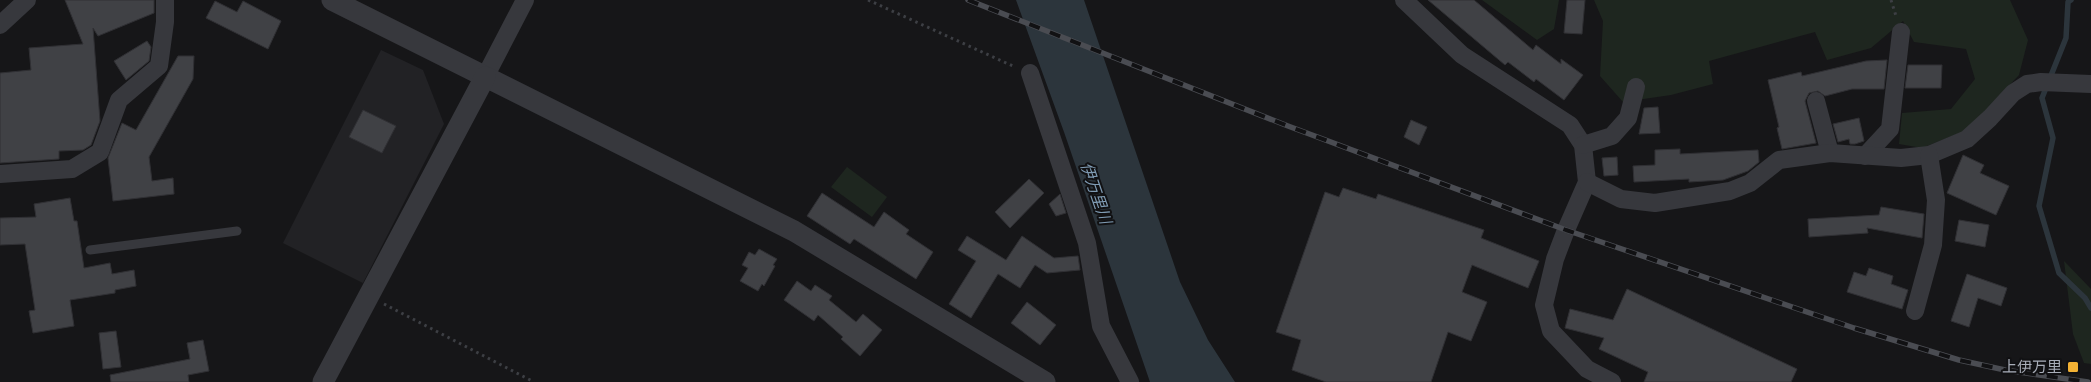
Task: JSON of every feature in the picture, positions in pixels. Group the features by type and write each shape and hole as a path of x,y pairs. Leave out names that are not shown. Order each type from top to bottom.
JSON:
{"street":[{"path":"0,25 28,0"},
{"path":"0,174 72,169 100,152 119,100 158,66 165,22 165,0"},
{"path":"332,0 794,231 1045,382"},
{"path":"323,382 525,0"},
{"path":"1404,0 1462,55 1570,126 1583,145 1587,182 1555,259 1544,304 1551,331 1584,376 1612,382"},
{"path":"1865,156 1890,129 1901,32"},
{"path":"1030,73 1088,243 1101,326 1130,382"},
{"path":"1587,182 1621,198 1655,203 1730,190 1750,183 1779,160 1830,153 1900,158 1929,155 1967,139 2013,93 2027,84 2049,82 2091,84"},
{"path":"1583,145 1612,136 1628,118 1636,87"},
{"path":"1816,101 1830,153"},
{"path":"1915,311 1933,245 1936,200 1929,155"}],"lane":[{"path":"90,250 238,231"}],"path":[{"path":"868,0 1030,73"},
{"path":"368,296 534,382"}],"shaded area":[{"path":"1482,0 1559,0 1554,29 1537,40"},
{"path":"1594,0 2010,0 2028,40 2019,75 1967,130 1922,148 1899,144 1902,113 1951,109 1975,79 1966,49 1914,42 1903,21 1871,48 1827,60 1815,32 1709,61 1713,84 1671,95 1623,102 1600,76 1603,21"},
{"path":"381,50 423,70 444,124 363,283 283,243"},
{"path":"847,167 887,197 872,217 831,187"},
{"path":"2064,261 2091,289 2091,364 2084,363 2073,334"}],"water":[{"name":"伊万里川","path":"1016,0 1084,0 1180,282 1208,340 1235,382 1150,382 1064,132"}],"building":[{"path":"65,0 154,0 154,13 98,36 93,28 100,121 91,145 83,150 59,151 59,159 0,163 0,73 31,70 29,48 83,44"},
{"path":"1428,0 1474,0 1533,50 1536,45 1561,64 1561,59 1583,75 1564,100 1536,79 1534,82 1508,62 1505,65"},
{"path":"1567,0 1585,0 1582,34 1564,33"},
{"path":"215,1 237,12 243,1 281,21 268,49 206,18"},
{"path":"147,41 151,47 149,61 126,80 114,61"},
{"path":"178,56 194,56 193,79 149,157 152,181 173,178 174,194 113,201 108,158 122,123 136,130"},
{"path":"1887,60 1884,89 1852,89 1825,96 1818,91 1809,93 1805,101 1816,143 1782,149 1768,80 1801,72 1802,76 1866,61"},
{"path":"1908,65 1942,65 1941,88 1905,88"},
{"path":"1658,107 1660,133 1639,134 1644,108"},
{"path":"363,110 396,126 382,153 349,137"},
{"path":"1859,118 1864,141 1855,144 1850,144 1849,139 1838,142 1833,124"},
{"path":"1411,120 1427,127 1419,145 1404,137"},
{"path":"1680,149 1680,154 1758,150 1759,162 1748,171 1723,180 1689,182 1689,179 1634,182 1633,166 1655,165 1655,150"},
{"path":"1963,155 1984,165 1980,173 2009,186 1996,215 1947,193"},
{"path":"1617,157 1618,175 1604,176 1602,158"},
{"path":"1029,179 1044,193 1010,228 995,212"},
{"path":"1343,188 1376,199 1378,194 1484,230 1481,238 1539,261 1528,288 1472,265 1462,292 1487,302 1471,341 1448,332 1431,382 1326,382 1292,370 1301,340 1276,332 1325,192 1339,197"},
{"path":"822,193 874,227 884,212 909,230 906,234 933,252 916,279 854,239 850,244 807,216"},
{"path":"1060,194 1066,213 1056,216 1049,204"},
{"path":"70,198 74,221 77,221 84,268 110,263 112,274 134,270 136,286 115,290 115,293 70,300 74,326 33,333 29,311 35,310 25,244 0,245 0,218 36,217 34,204"},
{"path":"1881,207 1924,214 1922,238 1867,228 1868,233 1809,237 1808,219 1879,215"},
{"path":"1959,220 1989,225 1985,247 1955,241"},
{"path":"967,236 1006,260 1022,236 1054,258 1078,256 1080,270 1047,273 1035,265 1020,288 998,274 971,318 949,304 976,261 958,250"},
{"path":"759,249 777,259 764,286 762,284 758,291 740,281 748,268 742,265 749,252 755,255"},
{"path":"1869,268 1893,276 1891,284 1908,290 1902,309 1847,292 1854,272 1866,276"},
{"path":"1967,274 2007,288 2001,306 1978,298 1969,327 1951,321"},
{"path":"797,281 811,291 815,285 832,296 829,300 856,322 863,314 882,330 860,356 841,339 843,337 818,315 814,321 784,300"},
{"path":"1627,289 1797,369 1791,382 1644,382 1648,372 1599,349 1604,338 1565,328 1570,309 1613,320"},
{"path":"1027,302 1056,325 1040,345 1011,323"},
{"path":"116,331 121,367 103,369 99,333"},
{"path":"203,340 209,371 188,375 189,382 111,382 110,375 190,359 187,343"}],"waterway":[{"path":"2071,0 2068,2 2066,38 2042,98 2053,138 2039,206 2059,273 2085,298 2091,308"}],"railway":[{"path":"968,0 1288,126 1566,230 1854,328 1959,360 2005,370 2088,382"}],"place":[{"name":"上伊万里","path":"2073,367"}]}
